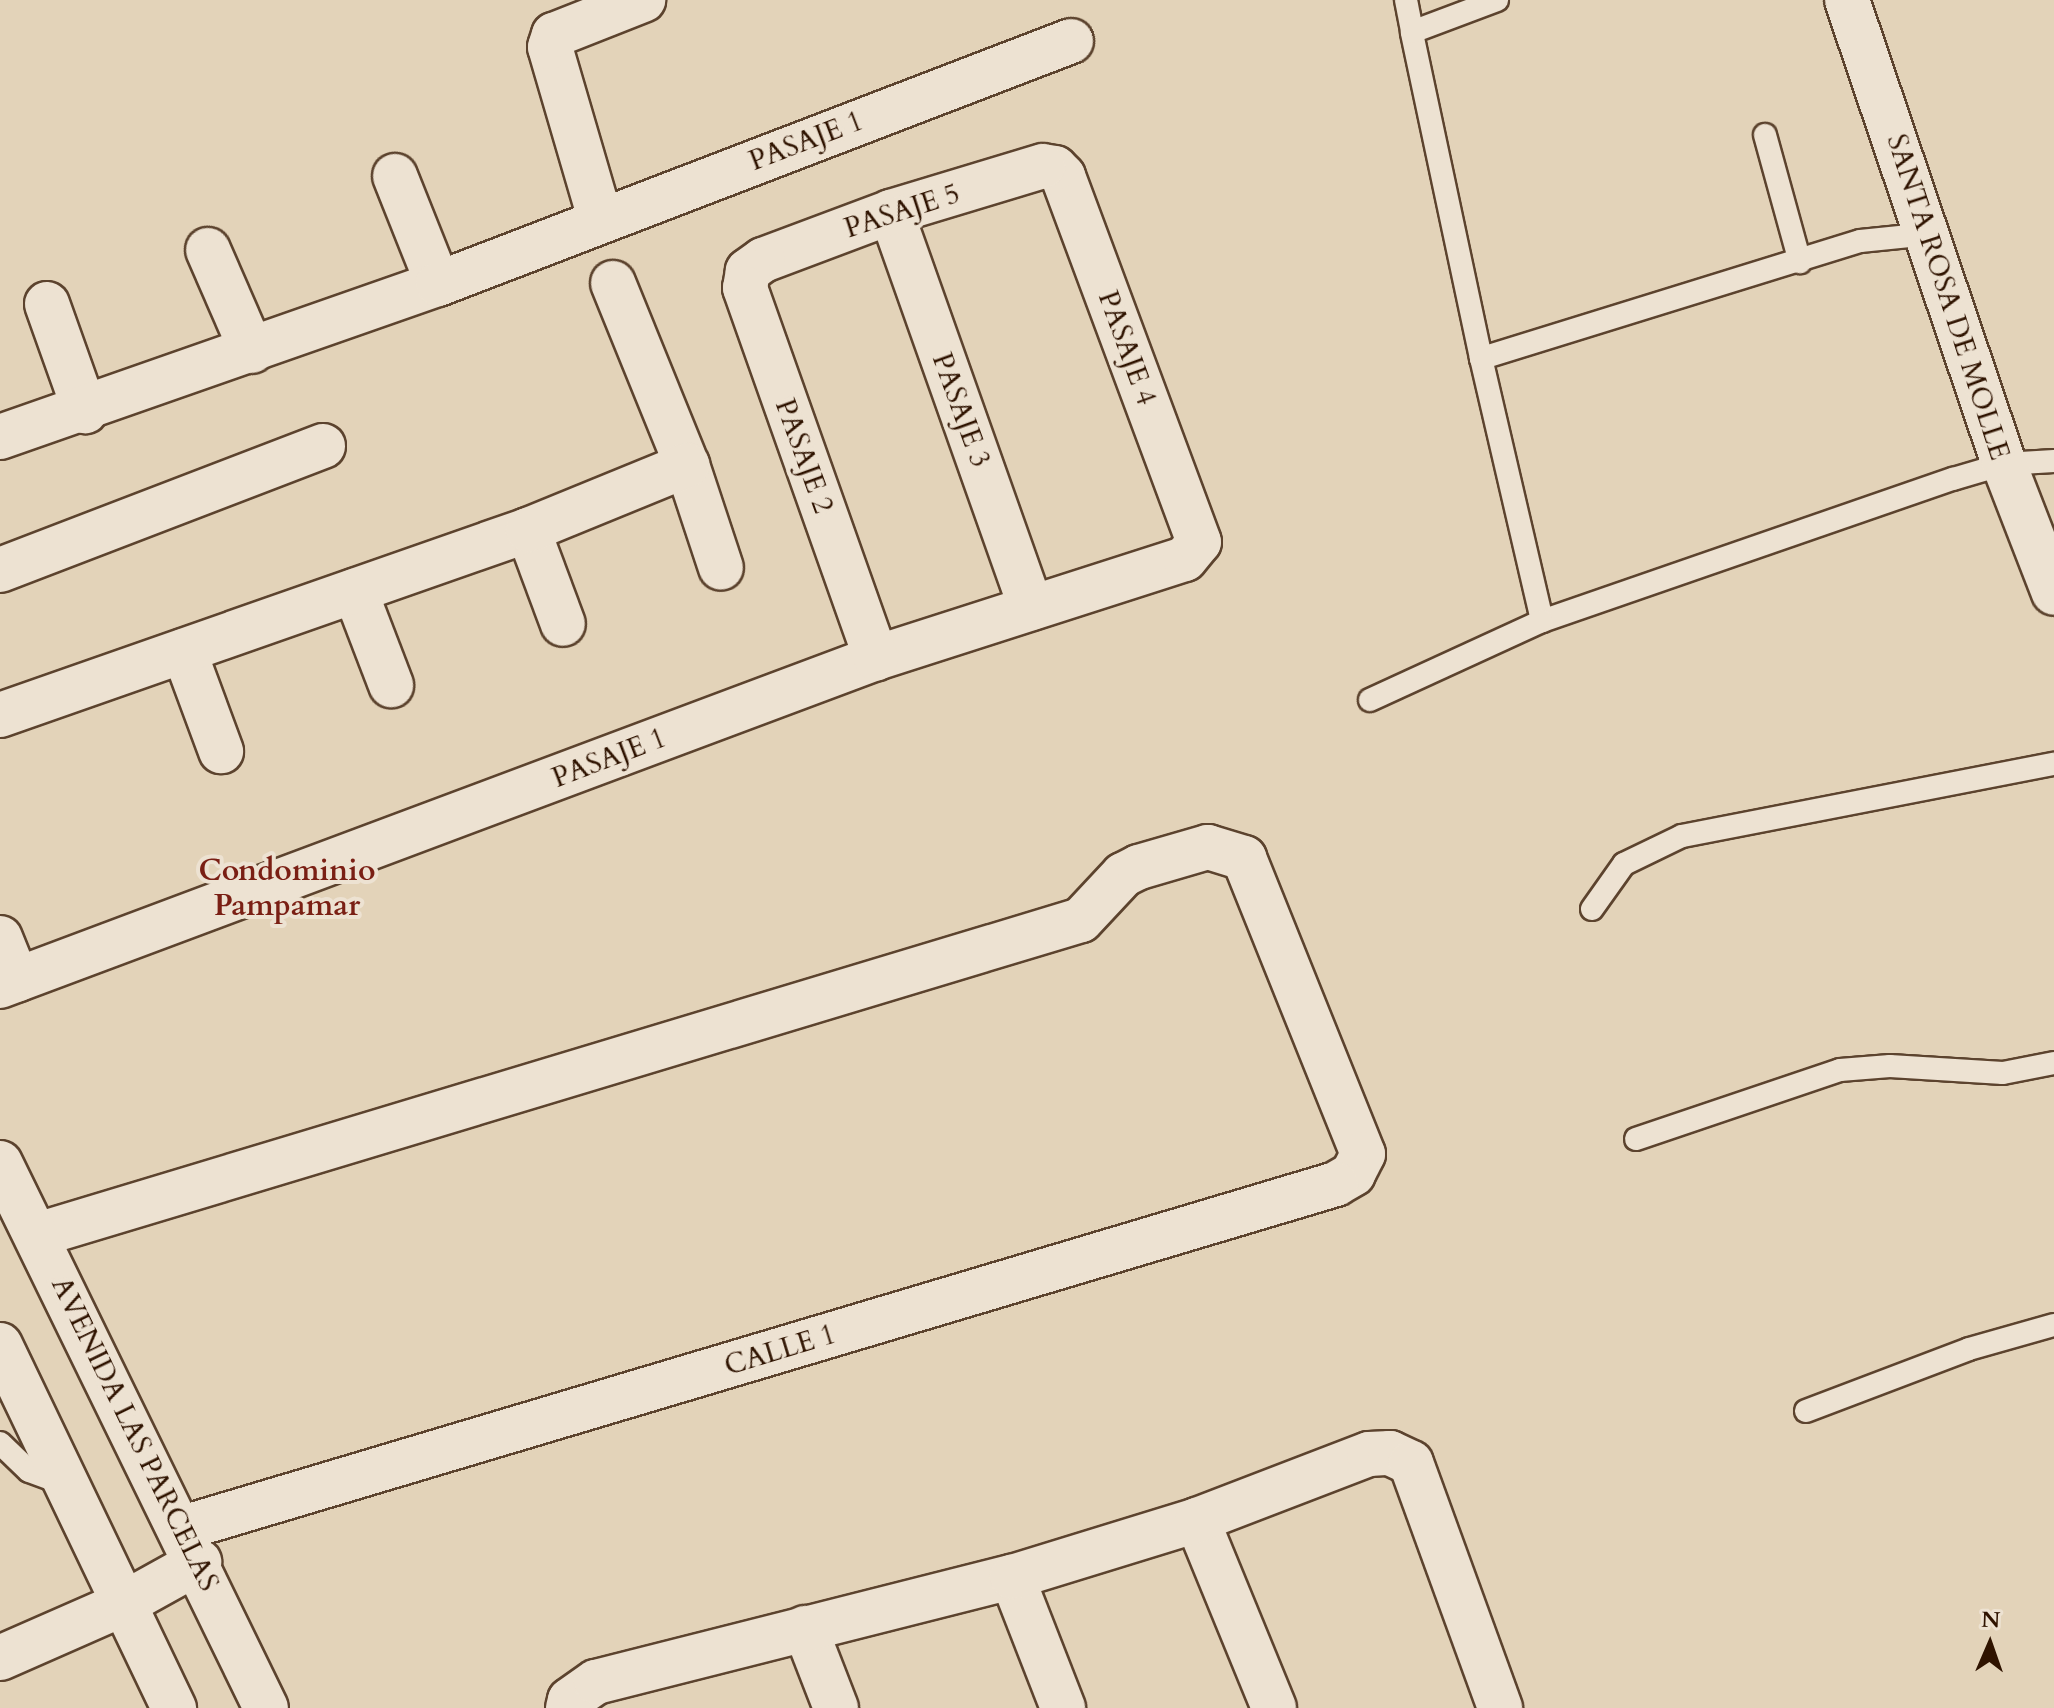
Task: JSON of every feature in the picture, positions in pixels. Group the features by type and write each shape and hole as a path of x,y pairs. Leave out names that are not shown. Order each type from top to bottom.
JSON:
{"street":[{"path":"600,218 550,47 554,35 643,0"},
{"name":"SANTA ROSA DE MOLLE","path":"1847,0 1929,234 2004,464 2054,593"},
{"name":"PASAJE 1","path":"0,437 85,411 438,284 600,218 1071,41"},
{"name":"PASAJE 5","path":"763,260 891,212 1043,166"},
{"name":"PASAJE 4","path":"1043,166 1055,168 1063,176 1199,542"},
{"path":"395,176 438,284"},
{"name":"PASAJE 3","path":"891,212 1031,608"},
{"path":"208,250 252,351"},
{"name":"PASAJE 2","path":"763,260 748,271 745,288 876,658"},
{"path":"613,283 687,465 721,568"},
{"path":"47,304 85,411"},
{"path":"0,570 323,446"},
{"path":"0,715 528,530 687,465"},
{"path":"528,530 563,624"},
{"name":"PASAJE 1","path":"0,938 9,983 876,658 1185,559 1199,542"},
{"path":"355,591 391,685"},
{"path":"184,651 221,751"},
{"name":"CALLE 1","path":"0,1658 125,1603 191,1545 1336,1184 1353,1174 1363,1154 1244,858 1208,847 1123,875 1081,920 37,1235"},
{"name":"AVENIDA LAS PARCELAS","path":"0,1163 191,1545 266,1708"},
{"path":"0,1345 172,1707"},
{"path":"568,1708 570,1700 596,1682 1012,1577 1197,1520 1369,1454 1390,1453 1411,1463 1500,1708"},
{"path":"1197,1520 1274,1708"},
{"path":"1012,1577 1063,1708"},
{"path":"805,1628 836,1708"}],"lane":[{"path":"1406,0 1481,358 1542,621"},
{"path":"1412,32 1497,0"},
{"path":"1765,135 1800,262"},
{"path":"1481,358 1860,241 1929,234"},
{"path":"1370,700 1542,621 2004,464 2054,461"},
{"path":"1592,909 1624,864 1682,836 2054,764"},
{"path":"1636,1139 1840,1070 1890,1066 2003,1073 2054,1063"},
{"path":"1806,1411 1969,1349 2054,1325"},
{"path":"0,1443 29,1471 68,1486"}],"district":[{"name":"Condominio Pampamar","path":"287,888"}]}
